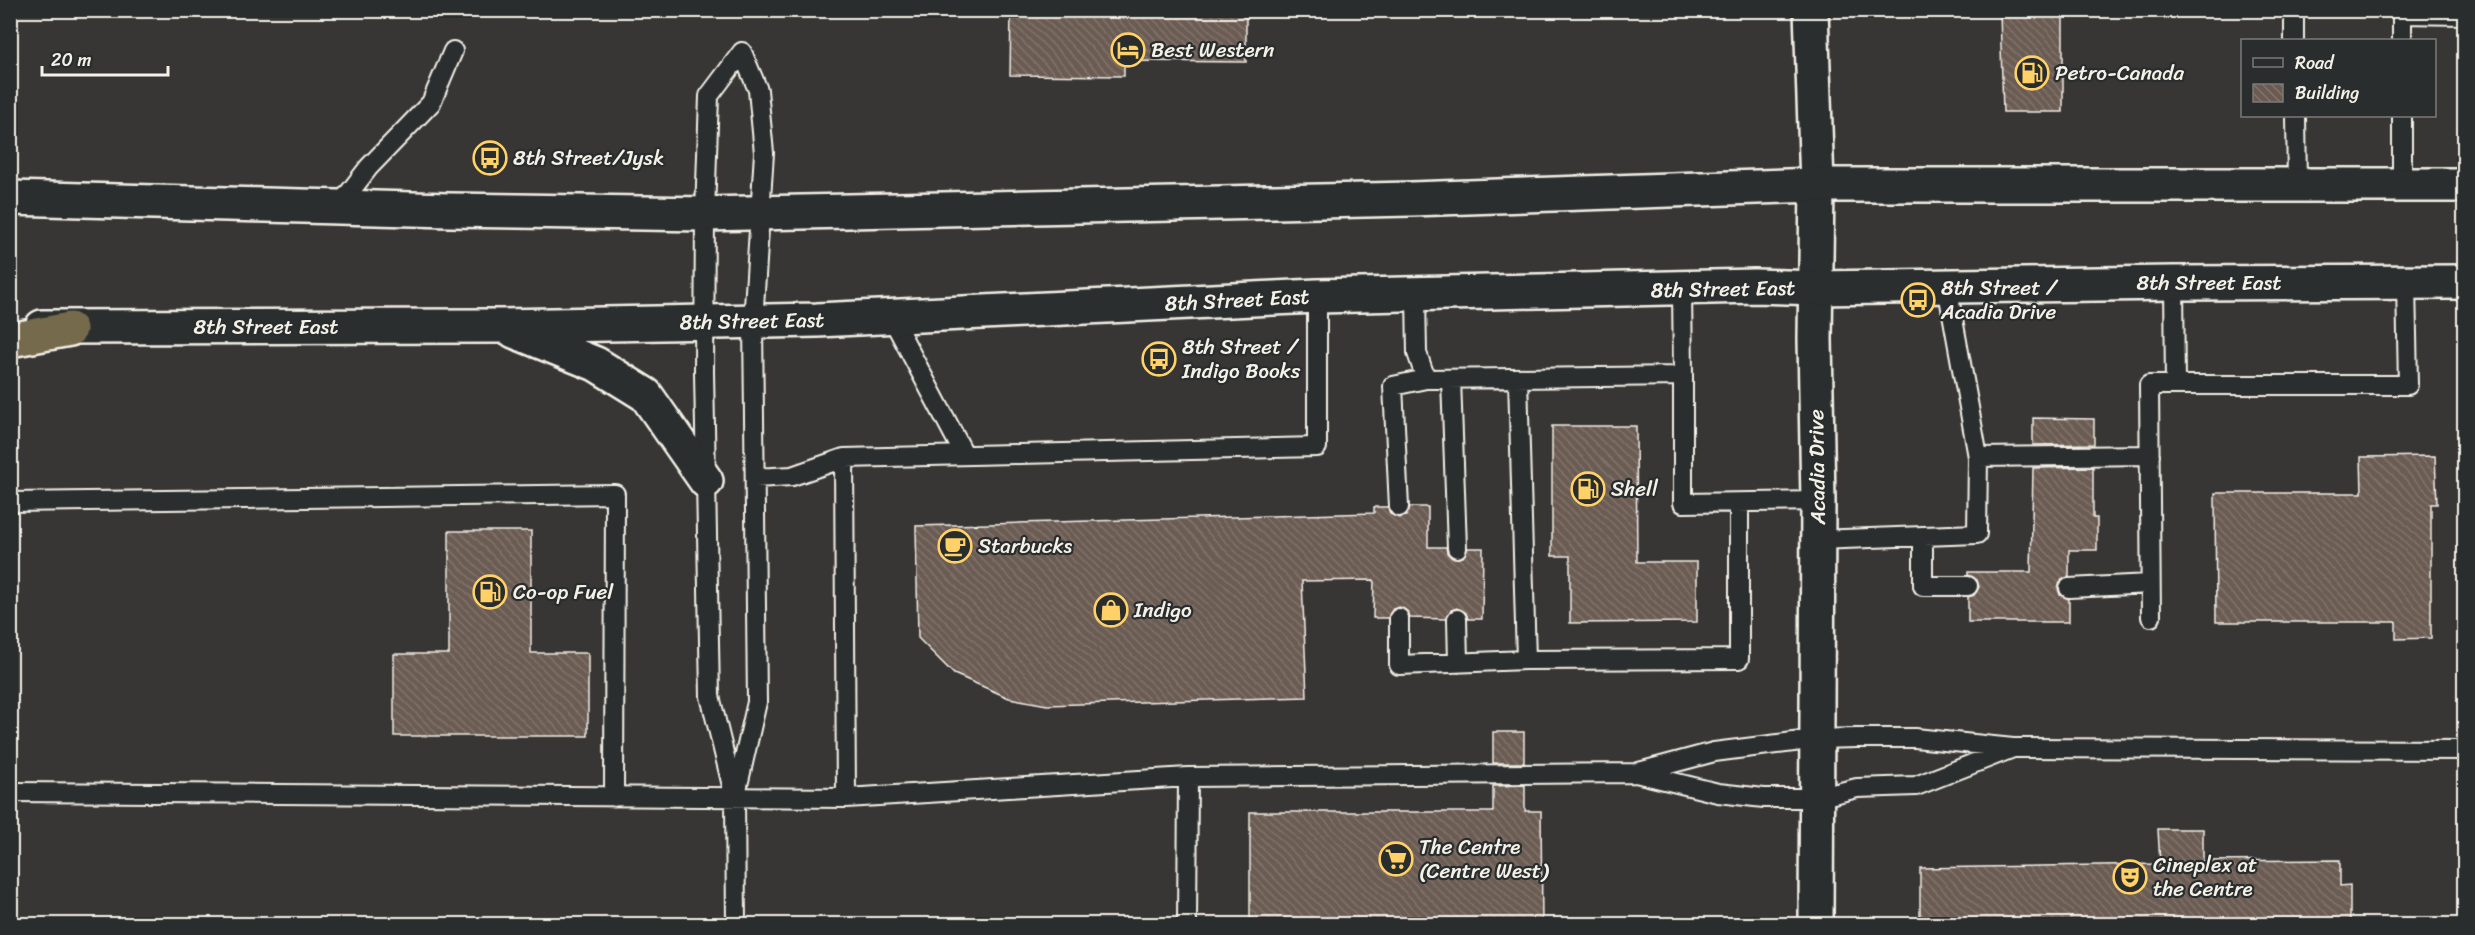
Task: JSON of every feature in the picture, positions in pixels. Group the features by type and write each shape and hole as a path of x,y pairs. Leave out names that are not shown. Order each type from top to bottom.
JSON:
{"highway":[{"path":"10,340 70,328"}],"main road":[{"name":"Acadia Drive","path":"1811,10 1817,185 1816,924"},
{"path":"10,198 449,210 705,214 1387,200 1817,185 2464,185"},
{"name":"8th Street East","path":"10,326 70,328 501,326 892,318 1317,296 1416,296 1755,286 1816,288 2464,282"},
{"path":"501,326 596,364 646,395 705,481"}],"lane":[{"path":"2294,10 2294,39"},
{"path":"2402,39 2402,14 2464,15"},
{"path":"339,206 369,167 430,103 453,51"},
{"path":"735,798 757,702 753,321 765,153 758,90 741,52 709,96 705,214 705,481 710,696 735,798 736,924"},
{"path":"2296,117 2298,185"},
{"path":"2402,117 2402,185"},
{"path":"2174,283 2175,385"},
{"path":"2151,617 2149,385 2408,385 2406,283"},
{"path":"1817,540 1977,534 1978,457 1947,286"},
{"path":"1682,289 1683,502 1818,501"},
{"path":"755,478 792,476 844,458 1317,447 1317,296"},
{"path":"1416,296 1417,352 1426,379"},
{"path":"892,318 964,454"},
{"path":"1398,507 1393,386 1426,379 1683,376"},
{"path":"1518,378 1526,660"},
{"path":"1451,379 1457,548"},
{"path":"1978,457 2151,455"},
{"path":"844,458 846,798"},
{"path":"10,502 615,494 614,797"},
{"path":"1399,618 1399,665 1526,660 1739,659 1739,502"},
{"path":"1923,536 1923,586 1968,586"},
{"path":"2069,588 2151,584"},
{"path":"1458,619 1458,663"},
{"path":"10,792 846,798 1188,777 1636,773 1714,752 1817,739 1915,738 2013,748 2464,750"},
{"path":"1636,773 1718,794 1764,798 1816,798 1857,788 1916,786 2013,748"},
{"path":"1187,924 1188,777"}],"building":[{"name":"Best Western","path":"1011,10 1246,10 1246,62 1124,61 1124,76 1010,75"},
{"name":"Petro-Canada","path":"2063,11 2063,112 2003,112 2000,12"},
{"path":"2033,418 2094,419 2094,444 2033,445"},
{"path":"1552,426 1636,426 1637,562 1697,562 1697,622 1570,623 1570,556 1552,556"},
{"path":"2435,456 2437,504 2431,504 2431,638 2396,639 2396,622 2216,622 2215,493 2362,493 2361,457"},
{"path":"2093,467 2093,518 2097,518 2097,550 2069,550 2069,577 2062,579 2058,588 2060,595 2069,599 2069,622 1968,622 1968,597 1974,595 1979,587 1977,580 1968,575 1968,572 2031,572 2033,468"},
{"name":"Indigo","path":"1374,507 1388,507 1390,514 1399,518 1406,516 1410,507 1428,507 1428,547 1446,547 1447,553 1452,558 1463,557 1468,548 1483,548 1482,619 1468,619 1466,613 1457,608 1451,610 1446,619 1410,618 1408,612 1400,607 1393,609 1388,618 1373,618 1374,580 1302,581 1307,697 1047,705 1009,698 954,674 918,638 916,526 1374,513"},
{"name":"Co-op Fuel","path":"449,531 531,531 531,653 588,653 588,736 394,736 394,654 449,654"},
{"path":"1493,732 1524,732 1524,763 1493,763"},
{"name":"The Centre (Centre West)","path":"1525,785 1525,811 1541,811 1542,924 1250,924 1250,812 1493,812 1493,786"},
{"name":"Cineplex at the Centre","path":"2158,829 2203,829 2203,861 2340,860 2340,886 2350,885 2350,924 1920,924 1920,868 2160,864"}],"place":[{"name":"Best Western","path":"1128,50"},
{"name":"Petro-Canada","path":"2032,73"},
{"name":"8th Street/Jysk","path":"490,158"},
{"name":"8th Street / Acadia Drive","path":"1918,300"},
{"name":"8th Street / Indigo Books","path":"1159,359"},
{"name":"Shell","path":"1588,489"},
{"name":"Starbucks","path":"955,546"},
{"name":"Co-op Fuel","path":"490,592"},
{"name":"Indigo","path":"1111,610"},
{"name":"The Centre (Centre West)","path":"1396,859"},
{"name":"Cineplex at the Centre","path":"2130,877"}]}
